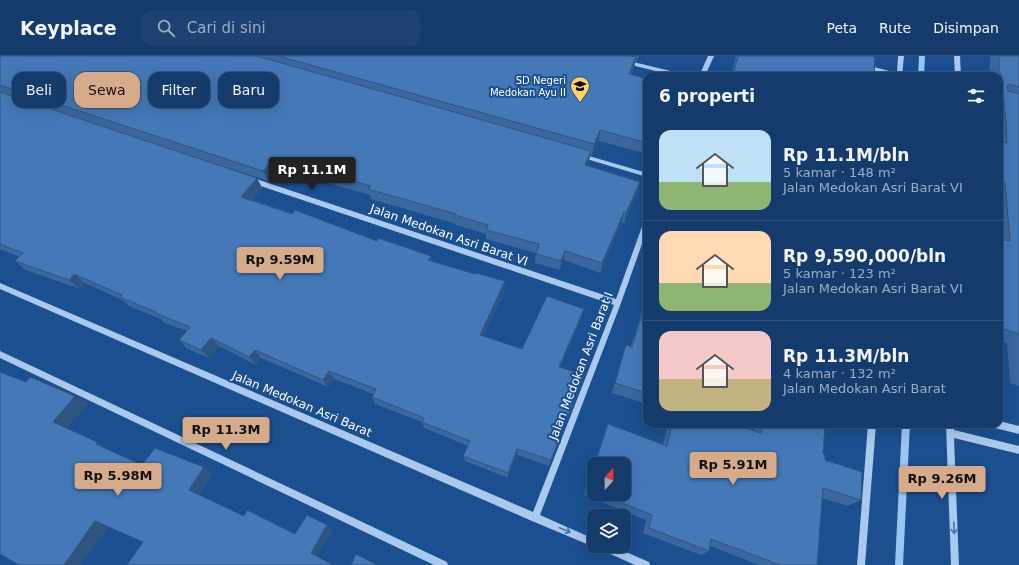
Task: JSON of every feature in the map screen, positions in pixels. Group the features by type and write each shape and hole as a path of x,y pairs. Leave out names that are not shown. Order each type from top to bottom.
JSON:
{"street":[{"path":"704,72 711,56"},
{"path":"899,72 901,56"},
{"path":"957,56 958,72"},
{"path":"619,61 666,72"},
{"path":"861,66 886,72"},
{"path":"573,153 643,174"},
{"name":"Jalan Medokan Asri Barat VI","path":"241,177 618,303"},
{"name":"Jalan Medokan Asri Barat I","path":"535,518 618,303 643,232"},
{"name":"Jalan Medokan Asri Barat","path":"0,286 587,540"},
{"path":"0,354 444,565"},
{"path":"1003,426 1019,430"},
{"path":"861,565 872,428"},
{"path":"950,428 955,565"},
{"path":"950,433 1019,450"},
{"path":"618,553 646,565"}],"building":[{"path":"0,56 257,56 591,151 585,165 640,182 626,213 624,212 602,263 565,251 561,261 536,254 539,244 486,230 488,225 455,215 456,214 368,189 371,186 274,159 263,171 66,107 66,72 12,72 12,89 0,85"},
{"path":"278,56 636,57 629,74 643,78 643,142 600,130 594,144"},
{"path":"738,56 875,57 874,72 734,72"},
{"path":"999,56 1019,56 1019,87 1009,84 1007,86 1008,91 1019,94 1019,334 1003,328 1003,239 1010,241 1005,182 1003,182 1003,142 1007,143 1006,130 1007,131 1003,92 1003,72 999,72"},
{"path":"0,92 12,96 12,108 48,108 257,178 241,197 292,214 295,210 377,241 378,238 431,256 428,260 505,281 480,335 522,349 547,296 584,309 559,367 584,375 551,460 517,449 508,473 463,456 470,441 422,422 424,418 372,397 376,389 329,371 323,380 255,350 249,357 211,338 201,350 179,340 190,327 155,313 156,312 120,297 122,295 74,274 69,280 15,261 23,253 0,244"},
{"path":"643,311 643,392 615,383 626,345 632,347"},
{"path":"0,372 26,382 30,377 75,396 53,422 97,442 96,444 142,465 155,448 204,467 189,490 244,516 247,510 295,534 307,515 327,525 311,553 333,565 127,565 143,542 95,521 64,565 19,565 0,554"},
{"path":"608,424 667,446 671,428 745,428 761,433 762,428 825,428 823,454 825,455 825,460 862,472 861,500 823,488 817,565 780,565 711,539 709,551 649,528 652,515 617,501 631,501 631,457 597,457"},
{"path":"356,554 377,565 351,565"}],"waterway":[{"path":"921,72 922,56"},
{"path":"899,565 906,428"}],"place":[{"name":"SD Negeri Medokan Ayu II","path":"580,103"}]}
